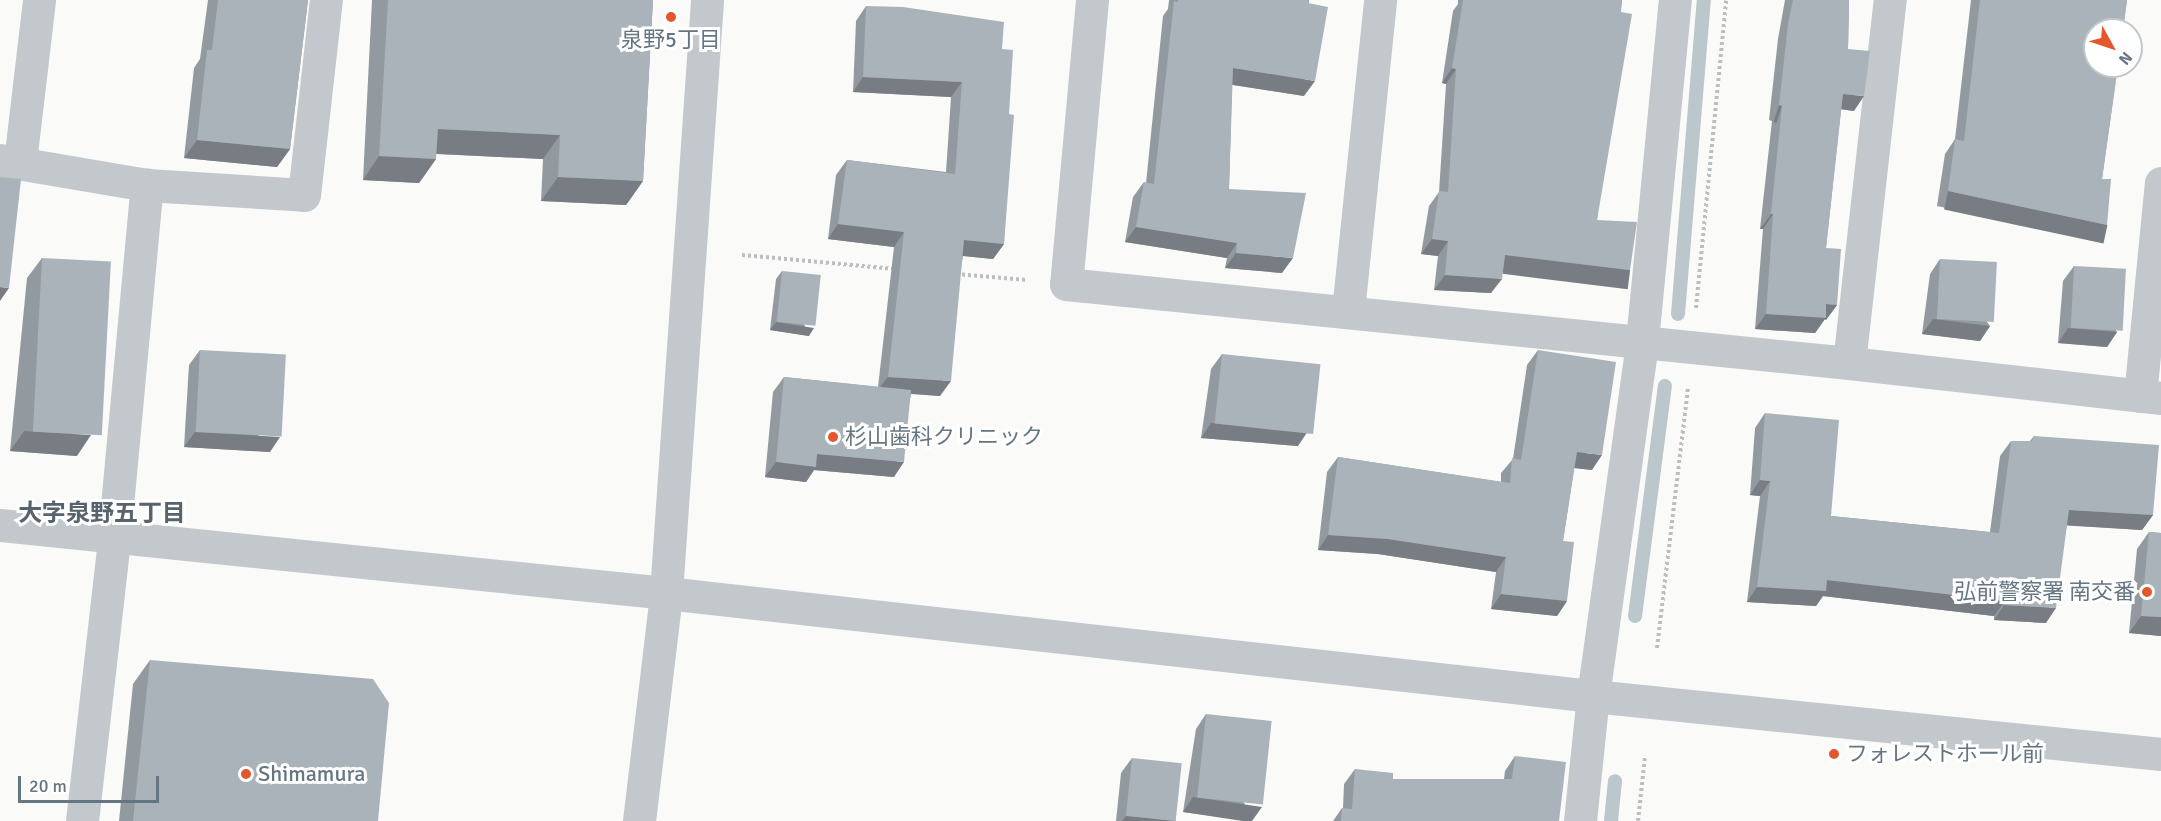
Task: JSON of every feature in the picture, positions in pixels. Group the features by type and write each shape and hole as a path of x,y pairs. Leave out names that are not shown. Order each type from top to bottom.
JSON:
{"street":[{"path":"39,0 10,161 147,185 304,195 326,0"},
{"path":"639,821 666,593 707,0"},
{"path":"1092,0 1066,284 1642,341 2150,397 2161,183"},
{"path":"1348,311 1380,0"},
{"path":"1580,821 1593,696 1642,341 1675,0"},
{"path":"1849,363 1890,0"},
{"path":"82,821 114,538 147,185"},
{"path":"0,525 666,593 1593,696 2161,754"}],"path":[{"path":"742,255 904,269"},
{"path":"950,274 1066,284"},
{"path":"1638,821 1645,757"}],"building":[{"path":"218,0 308,0 290,149 197,140 207,50 212,50"},
{"path":"388,0 653,0 643,181 558,177 560,135 438,129 436,159 379,156"},
{"path":"1178,0 1309,0 1308,3 1328,7 1315,81 1233,68 1229,189 1306,193 1293,258 1236,253 1237,243 1136,227 1144,182 1154,184 1174,1 1178,2"},
{"path":"1463,0 1622,0 1621,12 1632,14 1597,220 1637,222 1630,270 1505,255 1502,279 1445,275 1448,241 1432,239 1439,191 1448,192 1456,69 1452,68"},
{"path":"1793,0 1849,0 1848,49 1870,51 1864,96 1843,94 1826,248 1841,249 1837,305 1826,304 1826,318 1766,314 1773,214 1771,214 1782,106 1779,105"},
{"path":"1980,0 2127,0 2125,18 2083,18 2083,78 2116,78 2102,179 2111,179 2107,225 1948,191 1955,139 1964,141"},
{"path":"866,6 903,7 1004,22 1002,49 1013,50 1009,114 1014,115 1004,244 964,240 951,381 888,377 904,232 838,224 847,160 955,174 962,82 863,77"},
{"path":"0,177 21,179 9,288 0,287"},
{"path":"42,258 111,262 102,435 33,432"},
{"path":"1940,259 1997,262 1994,322 1937,319"},
{"path":"2074,266 2126,269 2123,331 2071,328"},
{"path":"782,271 821,275 815,326 777,322"},
{"path":"200,350 286,355 282,436 196,432"},
{"path":"1538,350 1616,362 1602,455 1577,452 1563,541 1574,542 1567,601 1501,594 1506,557 1388,539 1328,535 1338,457 1510,483 1512,458 1521,460"},
{"path":"1222,354 1320,364 1313,434 1215,424"},
{"name":"杉山歯科クリニック","path":"784,377 911,390 904,462 817,454 816,467 776,462"},
{"path":"1765,413 1839,420 1831,516 1999,533 2011,441 2032,441 2034,436 2159,445 2153,515 2069,510 2056,608 2004,605 2005,601 1827,580 1826,591 1757,587 1770,481 1760,480"},
{"path":"2149,532 2161,533 2161,617 2141,616"},
{"name":"Shimamura","path":"150,660 373,679 389,703 378,821 133,821"},
{"path":"1206,714 1272,721 1263,804 1197,798"},
{"path":"1515,756 1566,762 1559,821 1341,821 1342,808 1352,809 1355,769 1393,773 1393,779 1512,779"},
{"path":"1132,758 1182,763 1176,821 1126,816"}],"waterway":[{"path":"1678,314 1704,0"},
{"path":"1635,616 1665,386"},
{"path":"1611,821 1615,781"}],"place":[{"name":"泉野5丁目","path":"671,17"},
{"name":"杉山歯科クリニック","path":"833,437"},
{"name":"弘前警察署 南交番","path":"2147,592"},
{"name":"フォレストホール前","path":"1834,754"},
{"name":"Shimamura","path":"246,774"}],"district":[{"name":"大字泉野五丁目","path":"102,514"}]}
